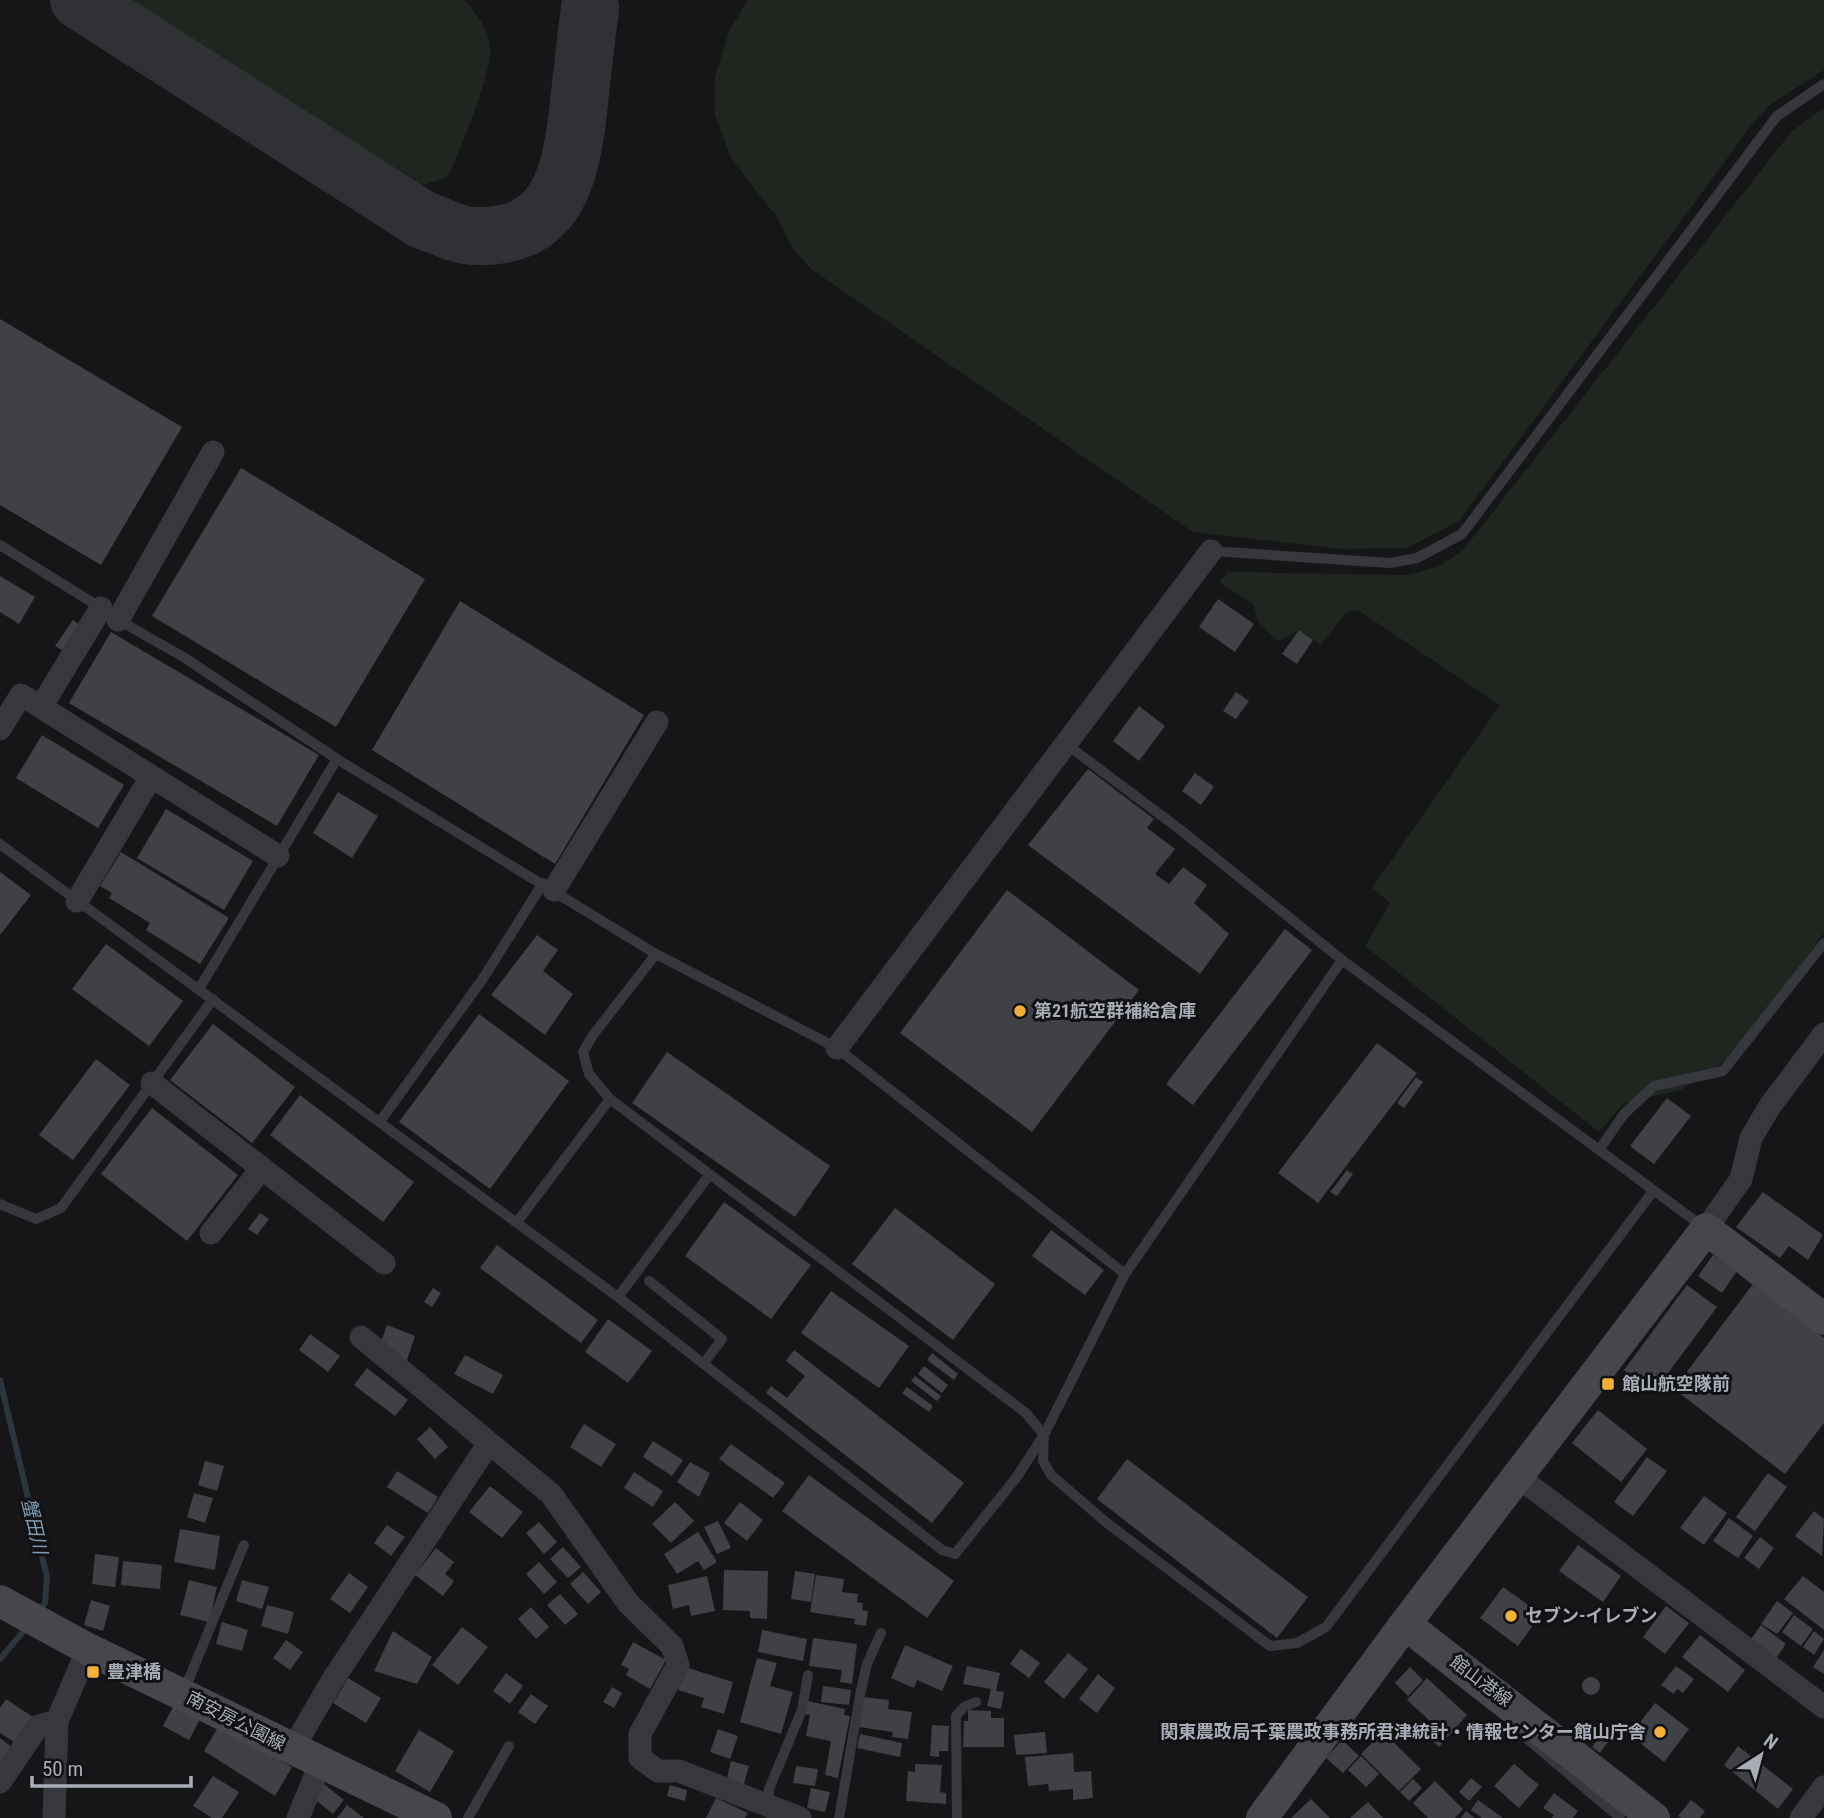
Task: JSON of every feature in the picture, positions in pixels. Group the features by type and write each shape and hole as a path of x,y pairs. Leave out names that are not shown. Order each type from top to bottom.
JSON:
{"street":[{"path":"41,707 109,614 213,452"},
{"path":"837,1048 1211,551"},
{"path":"0,729 20,695 125,757 152,777 278,856"},
{"path":"549,887 657,722"},
{"path":"77,901 152,777"},
{"path":"1262,1818 1405,1624 1706,1229 1741,1178 1751,1138 1770,1106 1824,1034"},
{"path":"152,1083 384,1263"},
{"path":"211,1233 262,1168"},
{"path":"1706,1229 1824,1319"},
{"path":"361,1337 551,1493 628,1603 672,1646 678,1665 640,1734 640,1758 658,1771 679,1771 800,1818"},
{"path":"292,1750 332,1681 489,1443"},
{"path":"1517,1476 1824,1707"},
{"name":"南安房公園線","path":"0,1601 88,1650 183,1694 409,1811 436,1818"},
{"name":"館山港線","path":"1405,1624 1654,1818"},
{"path":"54,1818 57,1721 88,1650"},
{"path":"0,1782 38,1727 57,1721"},
{"path":"298,1818 320,1764"},
{"path":"1801,1818 1824,1787"}],"lane":[{"path":"1211,551 1390,564 1417,558 1462,534 1777,116 1824,84"},
{"path":"0,545 185,659 337,759 656,954 837,1048 1125,1274"},
{"path":"1066,744 1182,831 1342,960 1706,1229"},
{"path":"199,989 337,759"},
{"path":"0,844 380,1120 618,1297 942,1550 955,1554 1016,1478 1044,1435 1125,1274 1342,960"},
{"path":"380,1120 549,887"},
{"path":"1600,1150 1624,1114 1654,1086 1723,1072 1824,943"},
{"path":"656,954 593,1035 583,1052 589,1074 610,1099 1026,1413 1044,1435 1043,1461 1051,1475 1107,1523 1270,1646 1297,1643 1326,1627 1654,1190"},
{"path":"0,1204 36,1219 61,1208 213,999"},
{"path":"517,1222 610,1099"},
{"path":"618,1297 710,1174"},
{"path":"649,1281 722,1339 704,1363"},
{"path":"183,1694 244,1545"},
{"path":"839,1818 867,1664 881,1633"},
{"path":"768,1807 769,1789 802,1710 808,1675"},
{"path":"1486,1685 1515,1726 1620,1818"},
{"path":"957,1818 956,1716 964,1707 976,1702"},
{"path":"468,1818 509,1746"}],"shaded area":[{"path":"126,0 464,0 484,26 489,39 490,57 475,111 448,177 423,185"},
{"path":"748,0 1824,0 1824,70 1770,105 1757,118 1459,521 1407,548 1343,549 1193,532 811,269 792,247 777,217 732,160 715,115 715,77 729,31"},
{"path":"1824,108 1824,933 1734,1055 1681,1090 1624,1103 1599,1132 1365,946 1390,903 1372,888 1500,705 1358,610 1346,612 1321,645 1299,630 1278,641 1259,624 1253,604 1219,582 1228,572 1406,575 1438,567 1463,550 1792,131"}],"building":[{"path":"0,319 182,427 101,565 0,505"},
{"path":"241,468 425,579 336,727 152,616"},
{"path":"0,576 35,597 19,624 0,612"},
{"path":"1218,599 1254,624 1235,652 1199,627"},
{"path":"460,601 644,715 555,864 372,750"},
{"path":"73,620 82,627 65,652 55,646"},
{"path":"1299,630 1313,640 1297,664 1282,654"},
{"path":"111,632 319,755 277,826 69,703"},
{"path":"1236,692 1249,701 1236,719 1223,711"},
{"path":"1139,706 1165,726 1139,761 1113,741"},
{"path":"42,735 124,785 98,828 16,778"},
{"path":"1088,769 1154,819 1147,828 1175,849 1155,874 1169,884 1183,867 1207,885 1194,903 1229,934 1200,974 1028,845"},
{"path":"1195,773 1214,787 1201,805 1182,791"},
{"path":"338,792 378,816 352,858 313,833"},
{"path":"166,809 253,861 224,910 137,858"},
{"path":"121,852 229,918 200,964 146,930 150,923 109,898 112,893 100,886"},
{"path":"0,872 31,895 0,935"},
{"name":"第21航空群補給倉庫","path":"1007,890 1139,990 1032,1132 900,1033"},
{"path":"1285,929 1312,950 1193,1105 1166,1084"},
{"path":"537,935 558,950 543,971 573,994 545,1035 491,995"},
{"path":"106,944 183,1001 149,1046 72,989"},
{"path":"479,1014 569,1081 490,1189 399,1122"},
{"path":"213,1024 295,1087 252,1143 170,1080"},
{"path":"1377,1043 1417,1073 1318,1203 1278,1173"},
{"path":"667,1052 830,1166 795,1217 632,1103"},
{"path":"96,1059 130,1085 73,1160 39,1135"},
{"path":"1416,1077 1423,1082 1404,1108 1397,1103"},
{"path":"300,1095 414,1182 383,1222 270,1135"},
{"path":"1667,1098 1691,1116 1654,1164 1630,1146"},
{"path":"152,1108 238,1175 187,1241 101,1174"},
{"path":"1347,1170 1353,1174 1337,1196 1330,1192"},
{"path":"1763,1192 1823,1235 1808,1260 1789,1246 1780,1258 1736,1227"},
{"path":"724,1202 811,1265 771,1319 685,1256"},
{"path":"895,1208 995,1284 953,1340 852,1264"},
{"path":"260,1213 269,1219 257,1235 248,1229"},
{"path":"1051,1230 1104,1270 1085,1295 1032,1256"},
{"path":"497,1245 598,1320 581,1343 480,1268"},
{"path":"1713,1255 1737,1271 1722,1293 1698,1276"},
{"path":"1753,1284 1824,1338 1824,1423 1785,1474 1674,1389"},
{"path":"1687,1285 1717,1307 1654,1392 1624,1370"},
{"path":"433,1288 441,1293 432,1307 424,1302"},
{"path":"831,1291 909,1346 879,1388 801,1333"},
{"path":"608,1319 652,1351 628,1383 585,1352"},
{"path":"387,1325 415,1336 407,1360 378,1350"},
{"path":"310,1334 340,1356 328,1372 299,1350"},
{"path":"794,1350 964,1483 932,1523 766,1393 771,1386 787,1398 805,1376 786,1361"},
{"path":"932,1353 958,1374 954,1380 927,1360"},
{"path":"465,1355 503,1375 493,1394 454,1374"},
{"path":"924,1366 948,1385 942,1393 918,1374"},
{"path":"367,1368 408,1400 395,1416 354,1385"},
{"path":"915,1376 941,1396 937,1401 911,1381"},
{"path":"907,1387 933,1406 929,1412 902,1393"},
{"path":"1598,1410 1647,1449 1621,1482 1572,1443"},
{"path":"584,1424 616,1444 601,1467 570,1447"},
{"path":"430,1427 448,1447 435,1459 417,1439"},
{"path":"653,1441 683,1460 672,1476 643,1457"},
{"path":"731,1444 785,1483 773,1498 719,1459"},
{"path":"1647,1457 1667,1471 1633,1516 1614,1502"},
{"path":"1127,1459 1308,1597 1277,1638 1097,1499"},
{"path":"205,1461 224,1466 217,1491 198,1485"},
{"path":"690,1462 710,1473 699,1497 677,1482"},
{"path":"397,1471 438,1497 428,1513 387,1487"},
{"path":"634,1472 663,1491 653,1507 624,1488"},
{"path":"1768,1473 1787,1487 1755,1531 1736,1517"},
{"path":"809,1475 954,1581 927,1618 782,1511"},
{"path":"490,1486 523,1512 502,1538 469,1512"},
{"path":"194,1493 213,1498 205,1523 187,1517"},
{"path":"1704,1496 1727,1513 1704,1545 1680,1528"},
{"path":"675,1502 694,1521 671,1543 652,1524"},
{"path":"740,1502 763,1520 747,1541 724,1523"},
{"path":"1814,1511 1824,1519 1822,1556 1795,1536"},
{"path":"1729,1518 1753,1536 1738,1558 1713,1541"},
{"path":"718,1521 731,1548 717,1554 704,1527"},
{"path":"539,1522 557,1542 544,1554 526,1533"},
{"path":"387,1525 405,1537 391,1556 374,1543"},
{"path":"180,1529 220,1536 215,1570 174,1562"},
{"path":"698,1532 717,1562 704,1570 698,1561 677,1574 664,1554"},
{"path":"1760,1537 1774,1548 1759,1569 1744,1558"},
{"path":"1578,1545 1621,1576 1603,1602 1559,1571"},
{"path":"563,1547 581,1567 568,1578 550,1559"},
{"path":"436,1548 454,1562 445,1574 454,1581 443,1596 415,1575"},
{"path":"95,1554 119,1557 115,1587 92,1584"},
{"path":"123,1561 162,1565 160,1589 121,1585"},
{"path":"539,1562 557,1582 544,1594 526,1574"},
{"path":"724,1570 768,1571 767,1619 750,1618 750,1611 723,1610"},
{"path":"795,1571 815,1574 811,1602 791,1599"},
{"path":"583,1572 601,1592 588,1604 570,1584"},
{"path":"349,1573 368,1587 350,1613 330,1599"},
{"path":"816,1575 844,1579 842,1592 858,1594 857,1602 863,1603 862,1610 868,1611 866,1626 854,1624 855,1619 810,1612"},
{"path":"707,1576 715,1611 691,1616 689,1605 673,1609 668,1585"},
{"path":"1803,1576 1824,1592 1824,1630 1784,1599"},
{"path":"189,1580 217,1587 209,1622 180,1615"},
{"path":"242,1580 269,1587 262,1609 236,1601"},
{"name":"セブン-イレブン","path":"1503,1587 1541,1614 1518,1646 1480,1618"},
{"path":"560,1594 578,1614 565,1625 547,1605"},
{"path":"91,1600 110,1606 103,1631 84,1625"},
{"path":"1777,1601 1793,1613 1777,1634 1761,1624"},
{"path":"267,1605 294,1612 288,1634 261,1626"},
{"path":"1666,1606 1689,1623 1665,1654 1643,1637"},
{"path":"531,1607 549,1627 536,1639 518,1619"},
{"path":"1794,1615 1813,1629 1801,1646 1782,1632"},
{"path":"222,1622 248,1630 242,1651 216,1644"},
{"path":"1761,1625 1786,1644 1776,1658 1751,1639"},
{"path":"462,1627 488,1647 458,1685 432,1665"},
{"path":"762,1630 807,1639 803,1661 758,1652"},
{"path":"393,1631 432,1657 417,1684 374,1671"},
{"path":"1814,1631 1824,1639 1814,1655 1803,1647"},
{"path":"1700,1635 1745,1670 1728,1692 1682,1657"},
{"path":"813,1638 857,1644 852,1684 840,1682 842,1670 809,1666"},
{"path":"286,1640 303,1652 290,1670 273,1658"},
{"path":"633,1642 666,1660 650,1689 626,1675 629,1669 621,1665"},
{"path":"905,1645 953,1666 942,1691 917,1680 914,1688 891,1678"},
{"path":"1021,1649 1040,1663 1029,1678 1010,1664"},
{"path":"1824,1650 1824,1674 1813,1667"},
{"path":"1068,1653 1088,1669 1064,1699 1044,1682"},
{"path":"757,1658 777,1663 770,1686 793,1692 781,1734 740,1722"},
{"path":"967,1666 1000,1673 996,1691 1004,1692 1001,1709 987,1706 991,1689 963,1684"},
{"path":"1676,1666 1694,1679 1683,1693 1677,1689 1674,1694 1661,1685"},
{"path":"685,1667 733,1682 724,1714 701,1707 704,1698 678,1690"},
{"path":"1410,1667 1423,1680 1408,1696 1395,1683"},
{"path":"506,1673 523,1686 510,1704 493,1691"},
{"path":"1098,1674 1115,1688 1097,1713 1079,1699"},
{"path":"1591,1677 1597,1680 1600,1686 1597,1692 1591,1695 1585,1692 1582,1686 1585,1680"},
{"path":"348,1678 381,1698 366,1723 333,1703"},
{"path":"1427,1678 1467,1715 1439,1747 1421,1731 1430,1721 1407,1700"},
{"path":"823,1686 851,1690 849,1705 821,1702"},
{"path":"612,1687 622,1693 614,1708 603,1702"},
{"path":"531,1694 548,1706 535,1724 518,1712"},
{"path":"863,1697 889,1700 888,1709 912,1712 908,1739 892,1737 893,1732 859,1727"},
{"path":"6,1699 36,1719 19,1745 0,1733 0,1708"},
{"path":"807,1701 845,1709 844,1715 850,1716 838,1778 825,1775 831,1741 806,1736 810,1715 804,1714"},
{"name":"関東農政局千葉農政事務所君津統計・情報センター館山庁舎","path":"1655,1703 1689,1729 1664,1762 1630,1735"},
{"path":"174,1705 200,1719 189,1740 163,1726"},
{"path":"968,1710 991,1711 991,1718 1004,1718 1004,1747 963,1747 964,1721 968,1721"},
{"path":"1610,1722 1618,1728 1600,1753 1592,1747"},
{"path":"220,1724 292,1767 275,1796 204,1751"},
{"path":"932,1725 949,1726 948,1751 939,1751 939,1757 930,1756"},
{"path":"718,1729 738,1736 730,1759 710,1752"},
{"path":"419,1730 454,1751 430,1792 395,1771"},
{"path":"1045,1732 1047,1753 1016,1755 1014,1735"},
{"path":"1383,1732 1421,1769 1399,1791 1361,1754"},
{"path":"860,1734 902,1743 900,1757 857,1748"},
{"path":"0,1738 14,1749 0,1769"},
{"path":"1342,1740 1359,1756 1343,1773 1326,1758"},
{"path":"1738,1746 1793,1789 1778,1809 1724,1765"},
{"path":"1073,1753 1074,1772 1091,1771 1093,1798 1073,1800 1073,1789 1049,1791 1048,1784 1028,1786 1025,1757"},
{"path":"1361,1756 1379,1774 1366,1787 1348,1770"},
{"path":"731,1761 749,1766 743,1787 726,1782"},
{"path":"915,1764 942,1765 940,1792 946,1793 946,1804 906,1801 908,1771 915,1772"},
{"path":"1514,1764 1539,1785 1519,1808 1494,1786"},
{"path":"796,1766 818,1769 815,1786 793,1783"},
{"path":"213,1776 239,1792 222,1818 212,1818 193,1806"},
{"path":"1471,1778 1482,1787 1469,1801 1459,1792"},
{"path":"1413,1779 1422,1788 1409,1801 1400,1792"},
{"path":"1435,1781 1463,1809 1455,1818 1428,1818 1413,1803"},
{"path":"324,1784 344,1800 333,1814 313,1798"},
{"path":"670,1785 687,1790 685,1801 667,1796"},
{"path":"811,1788 830,1792 825,1812 807,1808"},
{"path":"1554,1793 1578,1811 1573,1818 1552,1818 1554,1815 1543,1808"},
{"path":"716,1798 748,1813 745,1818 706,1818"},
{"path":"1311,1799 1330,1818 1291,1818"},
{"path":"1478,1800 1503,1818 1482,1818 1471,1810"},
{"path":"1691,1800 1705,1811 1700,1818 1678,1816"},
{"path":"1368,1802 1383,1818 1350,1818"},
{"path":"347,1805 364,1818 337,1818"},
{"path":"1466,1811 1475,1818 1461,1818"}],"waterway":[{"name":"蟹田川","path":"0,1380 47,1577 45,1603 39,1612"},
{"name":"蟹田川","path":"0,1659 28,1626"}],"taxiway":[{"path":"79,0 423,220 468,236 503,234 526,226 543,213 556,197 565,176 576,129 590,8"}],"place":[{"name":"第21航空群補給倉庫","path":"1020,1011"},
{"name":"館山航空隊前","path":"1608,1384"},
{"name":"セブン-イレブン","path":"1511,1616"},
{"name":"豊津橋","path":"93,1672"},
{"name":"関東農政局千葉農政事務所君津統計・情報センター館山庁舎","path":"1660,1732"}]}
